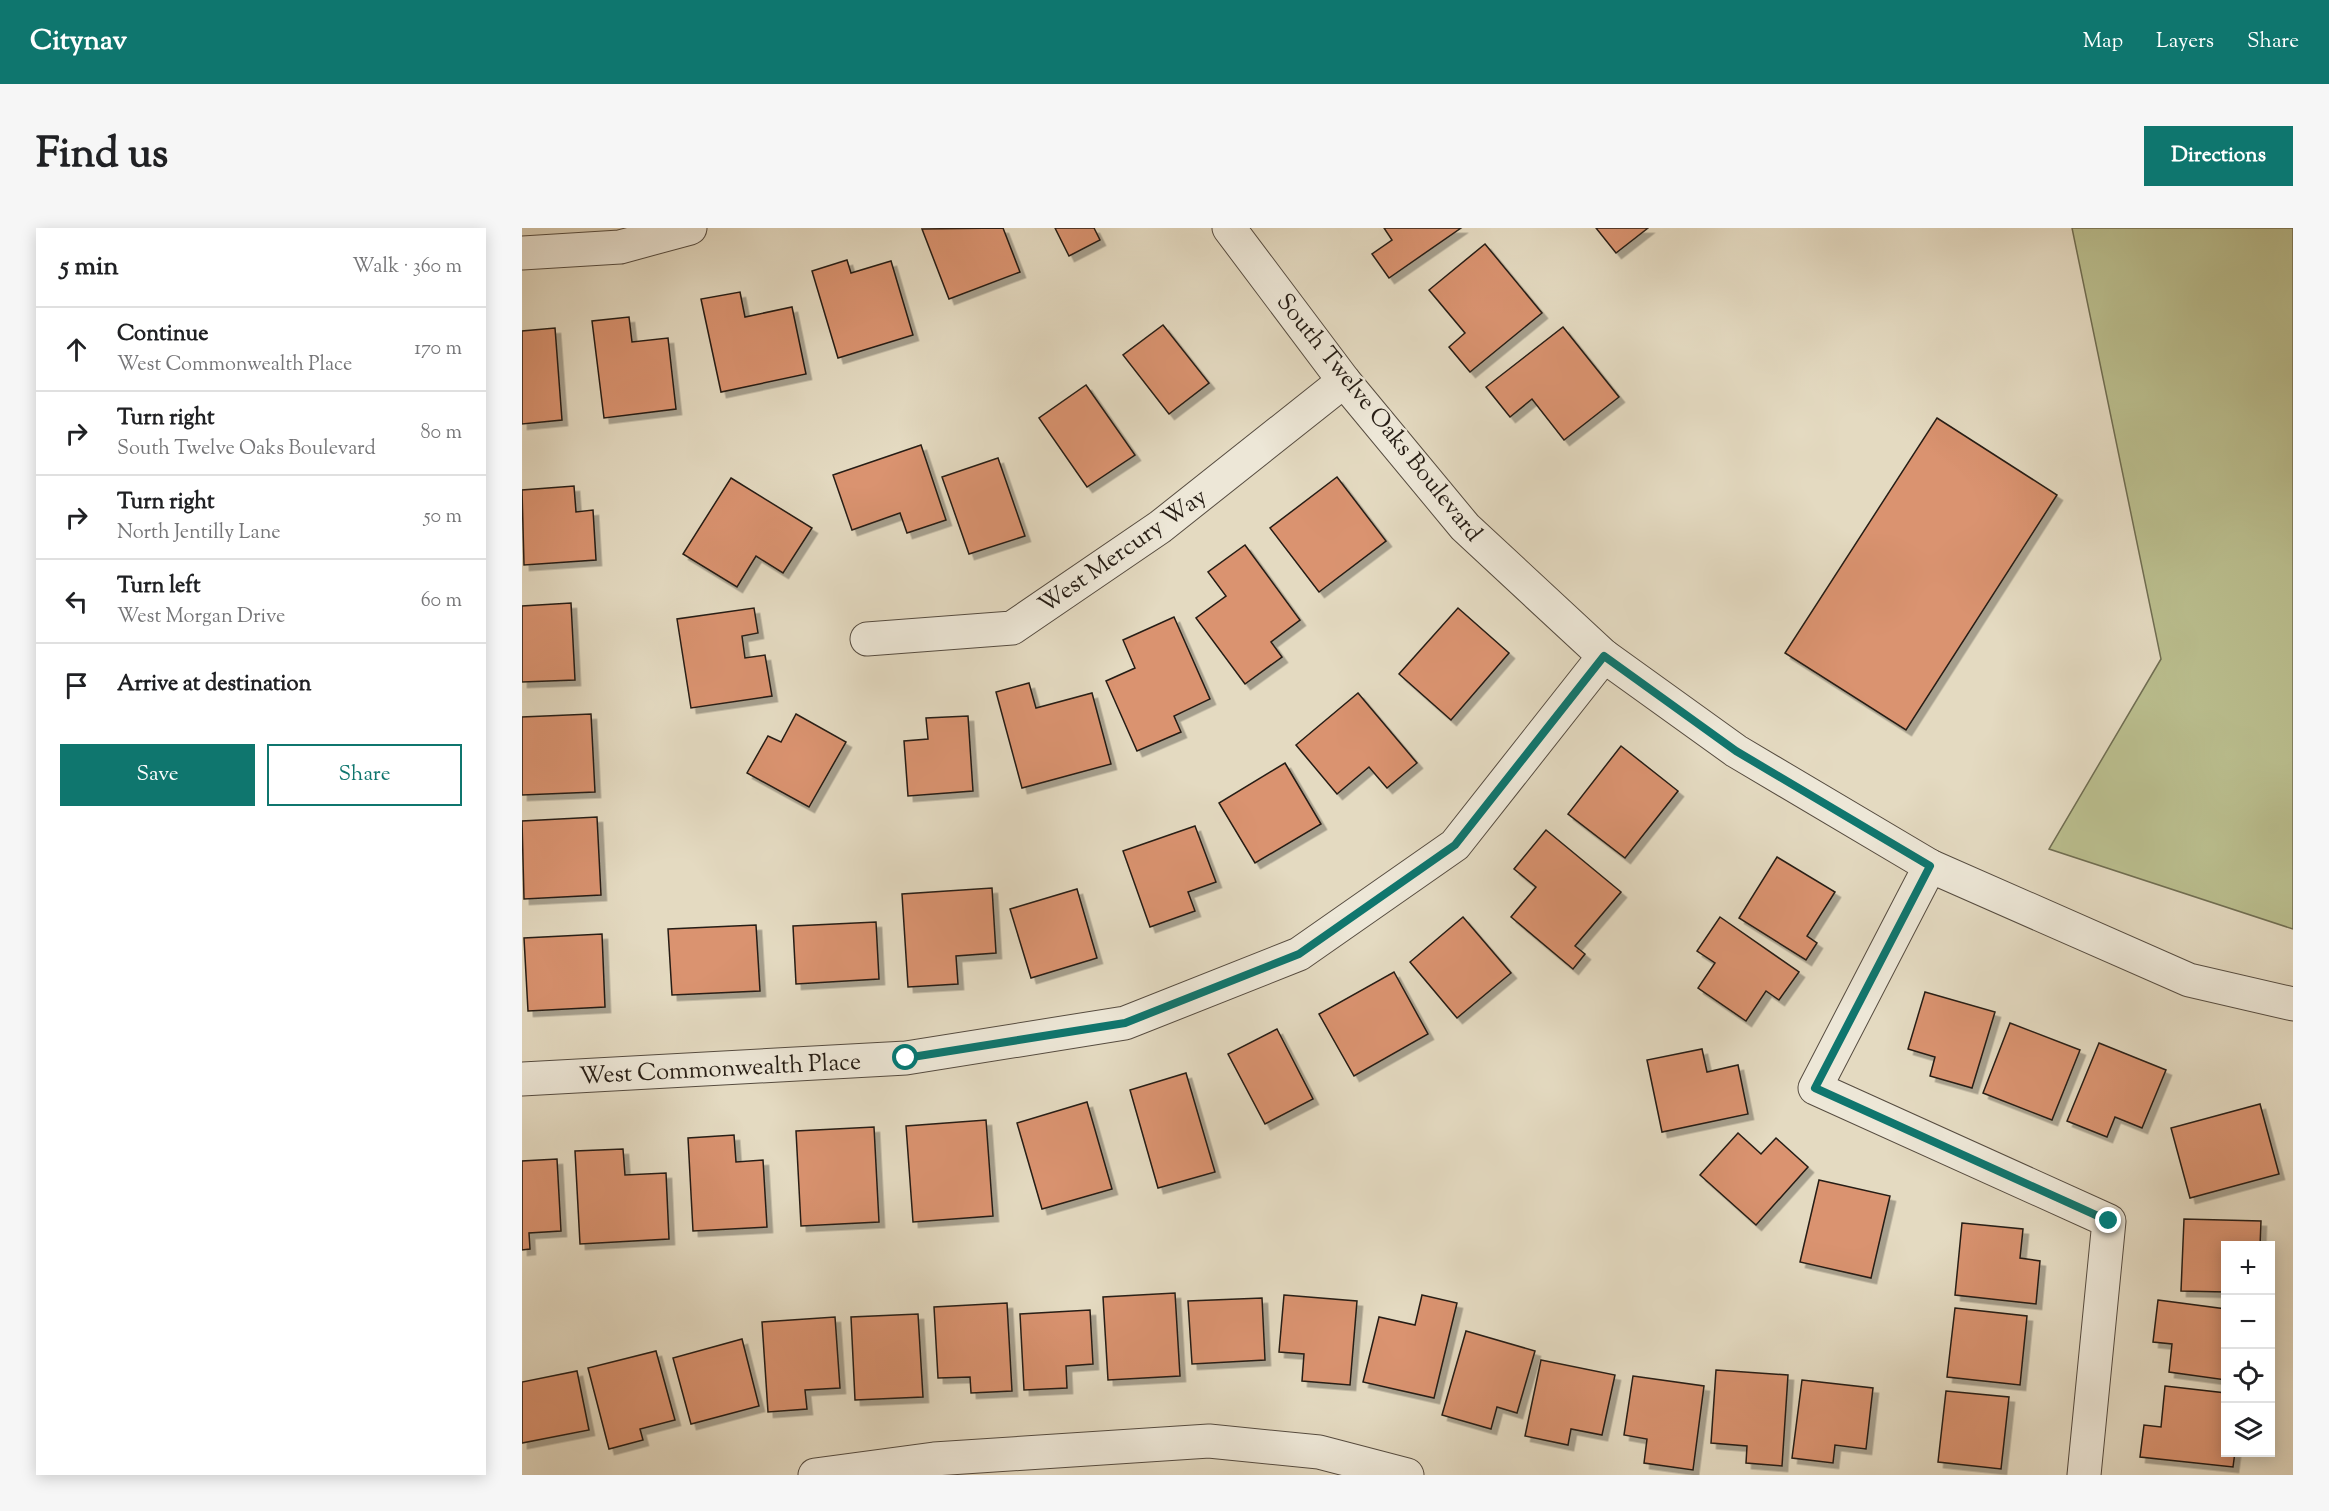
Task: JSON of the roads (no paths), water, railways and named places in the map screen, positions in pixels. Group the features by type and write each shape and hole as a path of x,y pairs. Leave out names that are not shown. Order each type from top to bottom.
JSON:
{"street":[{"path":"522,254 620,247 690,228"},
{"name":"South Twelve Oaks Boulevard","path":"1229,228 1344,381 1465,526 1604,656 1736,751 1930,866 2188,980 2293,1004"},
{"name":"West Mercury Way","path":"867,639 1012,628 1160,527 1344,381"},
{"name":"West Commonwealth Place","path":"522,1079 906,1058 1125,1023 1299,954 1455,845 1604,656"},
{"path":"1930,866 1815,1088 2109,1221 2084,1475"},
{"path":"815,1475 935,1467 1209,1442 1319,1452 1407,1475"}]}
